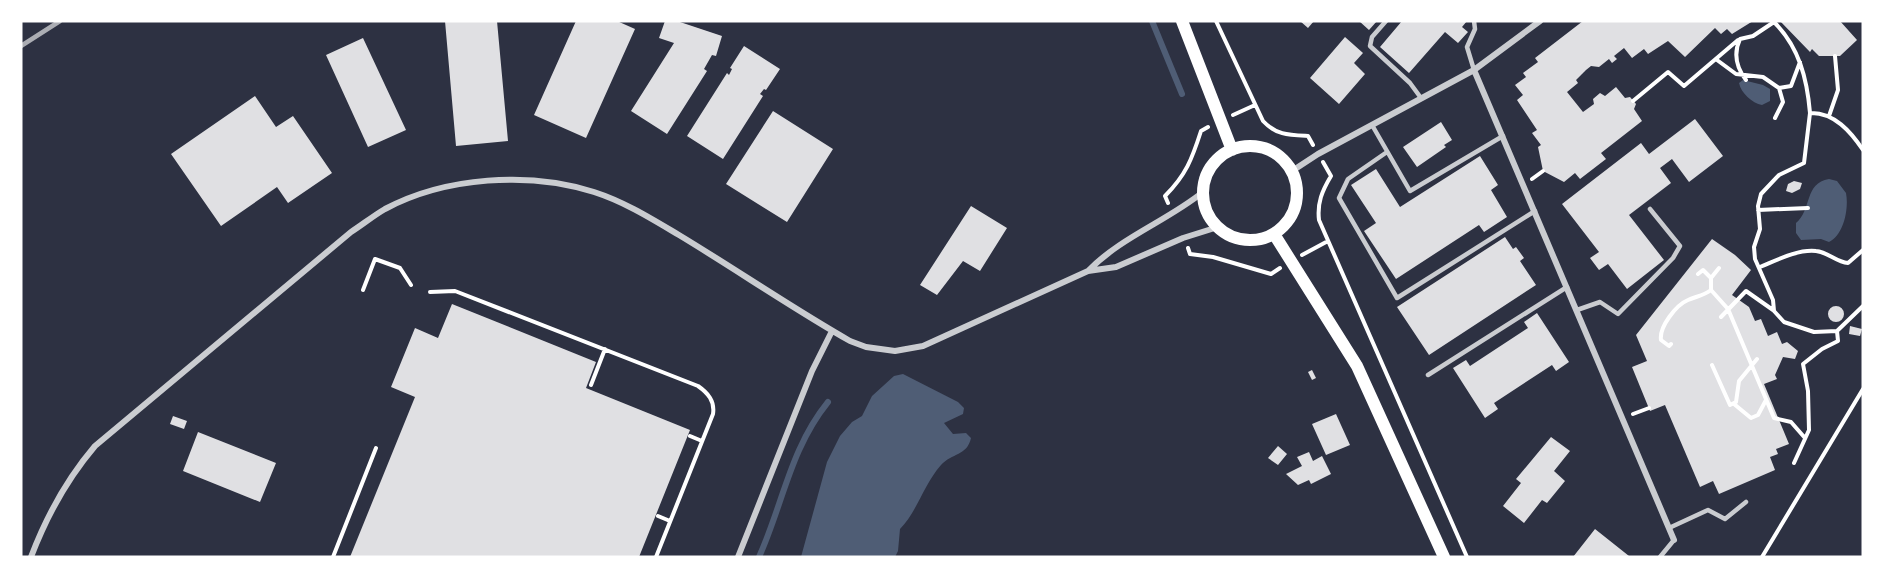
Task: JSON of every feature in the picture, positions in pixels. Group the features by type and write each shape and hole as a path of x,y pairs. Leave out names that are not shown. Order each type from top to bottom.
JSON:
{"main road":[{"path":"1182,21 1232,150"},
{"path":"1253,147 1272,152 1292,171 1297,199 1293,213 1275,234 1260,239 1245,240 1230,236 1208,215 1203,192 1209,171 1223,155 1232,150 1253,147"},
{"path":"1275,234 1357,366 1444,557"}],"street":[{"path":"1292,171 1318,154 1474,69 1540,21"},
{"path":"1474,69 1674,540"},
{"path":"31,557 52,506 71,475 95,446 351,232 385,209 424,194 482,181 515,180 560,184 593,192 642,213 832,330 866,347 895,351 939,340 1088,271 1116,267 1183,238 1218,227"},
{"path":"1088,271 1107,252 1203,192"},
{"path":"738,557 812,371 832,330"}],"lane":[{"path":"1386,21 1372,37 1370,46 1410,83 1421,98"},
{"path":"1474,21 1475,29 1467,47 1474,69"},
{"path":"1372,125 1410,191 1503,136"},
{"path":"1387,152 1348,179 1339,198 1398,298 1535,210"},
{"path":"1577,310 1600,302 1618,314 1673,258 1680,246 1650,209"},
{"path":"1428,375 1567,287"},
{"path":"1669,528 1708,510 1725,519 1746,502"},
{"path":"1660,557 1674,540"}],"path":[{"path":"1216,21 1255,105 1271,129 1283,135 1308,136 1331,176 1322,192 1318,207 1318,220 1467,557"},
{"path":"1633,101 1668,72 1684,86 1740,39 1753,36 1773,21 1786,33 1800,61 1810,113 1804,163 1799,168 1779,174 1769,182 1761,194 1758,210 1760,229 1754,247 1755,259 1760,267 1774,311"},
{"path":"1740,39 1735,50 1738,68 1746,80"},
{"path":"1829,116 1838,90 1835,56"},
{"path":"1716,60 1730,71 1763,77 1779,88 1783,102 1775,118"},
{"path":"1779,88 1791,86 1800,61"},
{"path":"1172,213 1165,196 1182,180 1201,131 1255,105"},
{"path":"1810,113 1829,116 1843,127 1863,150"},
{"path":"1758,210 1808,208"},
{"path":"1183,238 1190,254 1213,257 1271,274 1328,241"},
{"path":"1760,267 1802,253 1817,251 1837,262 1848,263 1863,250"},
{"path":"363,290 375,259 400,268 411,285"},
{"path":"1719,268 1711,278 1711,290 1728,309 1774,418 1791,422 1805,438"},
{"path":"1698,274 1703,270 1711,278"},
{"path":"1671,344 1669,346 1661,340 1663,327 1684,302 1699,298 1711,290"},
{"path":"430,292 455,291 698,386 708,393 714,409 656,557"},
{"path":"1721,317 1746,291 1774,311 1784,322 1814,332 1837,331 1863,306"},
{"path":"1794,463 1809,430 1809,410 1803,364 1822,349 1838,341 1837,331"},
{"path":"591,384 605,349"},
{"path":"1734,404 1738,397 1739,381 1757,359"},
{"path":"1712,365 1726,400 1730,405 1734,404 1743,414 1751,418 1758,415 1767,399"},
{"path":"1762,557 1863,389"},
{"path":"1624,418 1649,408"},
{"path":"690,436 702,441"},
{"path":"333,557 376,448"},
{"path":"658,516 670,521"}],"water":[{"path":"1743,80 1770,89 1770,101 1762,105 1751,100 1740,87 1739,83"},
{"path":"1829,179 1837,181 1846,193 1847,206 1842,227 1829,242 1821,239 1801,240 1796,233 1796,223 1801,218 1812,191 1821,182"},
{"path":"903,374 958,402 964,408 963,414 944,423 953,434 966,433 971,438 969,444 963,451 945,461 935,473 900,529 898,551 895,557 801,557 827,462 840,436 852,422 862,416 872,396 894,376"}],"building":[{"path":"445,21 497,21 508,141 456,146"},
{"path":"576,21 617,21 635,29 586,138 534,115"},
{"path":"665,21 677,21 722,36 716,56 712,55 704,69 707,71 667,134 631,111 674,43 659,38"},
{"path":"1300,21 1314,21 1308,28"},
{"path":"1359,21 1377,21 1369,30"},
{"path":"1402,21 1467,21 1462,27 1468,32 1458,43 1445,32 1409,73 1380,47"},
{"path":"1583,21 1753,21 1732,34 1727,29 1721,34 1715,28 1685,57 1668,41 1648,54 1644,49 1632,58 1624,48 1614,56 1617,59 1612,63 1609,59 1599,67 1591,66 1586,70 1576,80 1578,83 1567,92 1583,112 1594,104 1593,99 1600,93 1605,96 1616,87 1625,98 1630,97 1636,104 1634,109 1642,121 1601,153 1606,159 1580,179 1575,173 1564,182 1543,171 1538,147 1541,145 1532,133 1537,130 1517,100 1523,95 1515,85 1526,77 1523,73 1538,62 1535,58"},
{"path":"1780,21 1840,21 1857,40 1840,56 1819,56 1812,49 1810,52"},
{"path":"1345,37 1363,53 1354,63 1365,74 1339,104 1310,78"},
{"path":"363,38 406,130 368,147 326,55"},
{"path":"744,46 780,69 766,90 764,89 760,94 763,96 723,159 687,136 727,73 729,75 732,69 730,68"},
{"path":"255,96 276,127 293,116 332,173 288,203 277,187 221,226 171,154"},
{"path":"773,111 833,149 787,222 726,184"},
{"path":"1695,119 1723,156 1689,182 1672,159 1660,168 1671,183 1629,215 1664,260 1627,289 1608,264 1599,270 1590,258 1599,252 1562,204 1641,143 1649,154"},
{"path":"1441,122 1452,140 1444,145 1446,147 1417,167 1403,147"},
{"path":"1480,156 1498,185 1491,190 1507,217 1484,232 1479,225 1396,279 1364,231 1376,223 1351,185 1376,169 1400,207"},
{"path":"1794,181 1802,183 1800,189 1792,193 1786,191 1788,184"},
{"path":"971,206 1007,228 980,271 963,261 937,295 920,285"},
{"path":"1505,237 1513,249 1516,247 1524,258 1520,261 1536,285 1429,355 1397,307"},
{"path":"1712,239 1751,270 1732,295 1749,307 1755,321 1761,319 1768,336 1777,332 1782,344 1787,342 1798,351 1795,359 1783,357 1775,375 1777,379 1764,384 1789,444 1776,449 1778,454 1770,457 1775,470 1719,494 1713,481 1700,487 1665,405 1650,411 1632,367 1647,361 1636,335"},
{"path":"452,304 596,362 586,388 690,430 639,557 350,557 415,397 391,387 415,328 438,338"},
{"path":"1836,306 1842,308 1844,314 1842,320 1836,322 1830,320 1828,314 1830,308"},
{"path":"1537,313 1569,362 1556,371 1552,365 1494,403 1498,409 1485,418 1453,368 1466,360 1470,366 1528,328 1524,322"},
{"path":"1850,326 1862,329 1860,336 1849,334"},
{"path":"1312,370 1316,378 1312,380 1308,372"},
{"path":"1336,414 1350,445 1326,455 1312,424"},
{"path":"173,416 187,421 184,429 170,424"},
{"path":"198,432 276,463 260,502 183,471"},
{"path":"1551,437 1570,451 1554,471 1565,481 1547,503 1542,500 1524,523 1503,506 1521,483 1516,479"},
{"path":"1278,446 1287,454 1278,465 1268,458"},
{"path":"1309,452 1313,461 1322,456 1331,474 1311,484 1309,480 1298,485 1286,474 1302,466 1297,457"},
{"path":"1595,529 1629,556 1573,557"}],"waterway":[{"path":"1152,21 1182,94"},
{"path":"759,557 796,458 815,420 828,402"}],"railway":[{"path":"21,46 60,21"}]}
